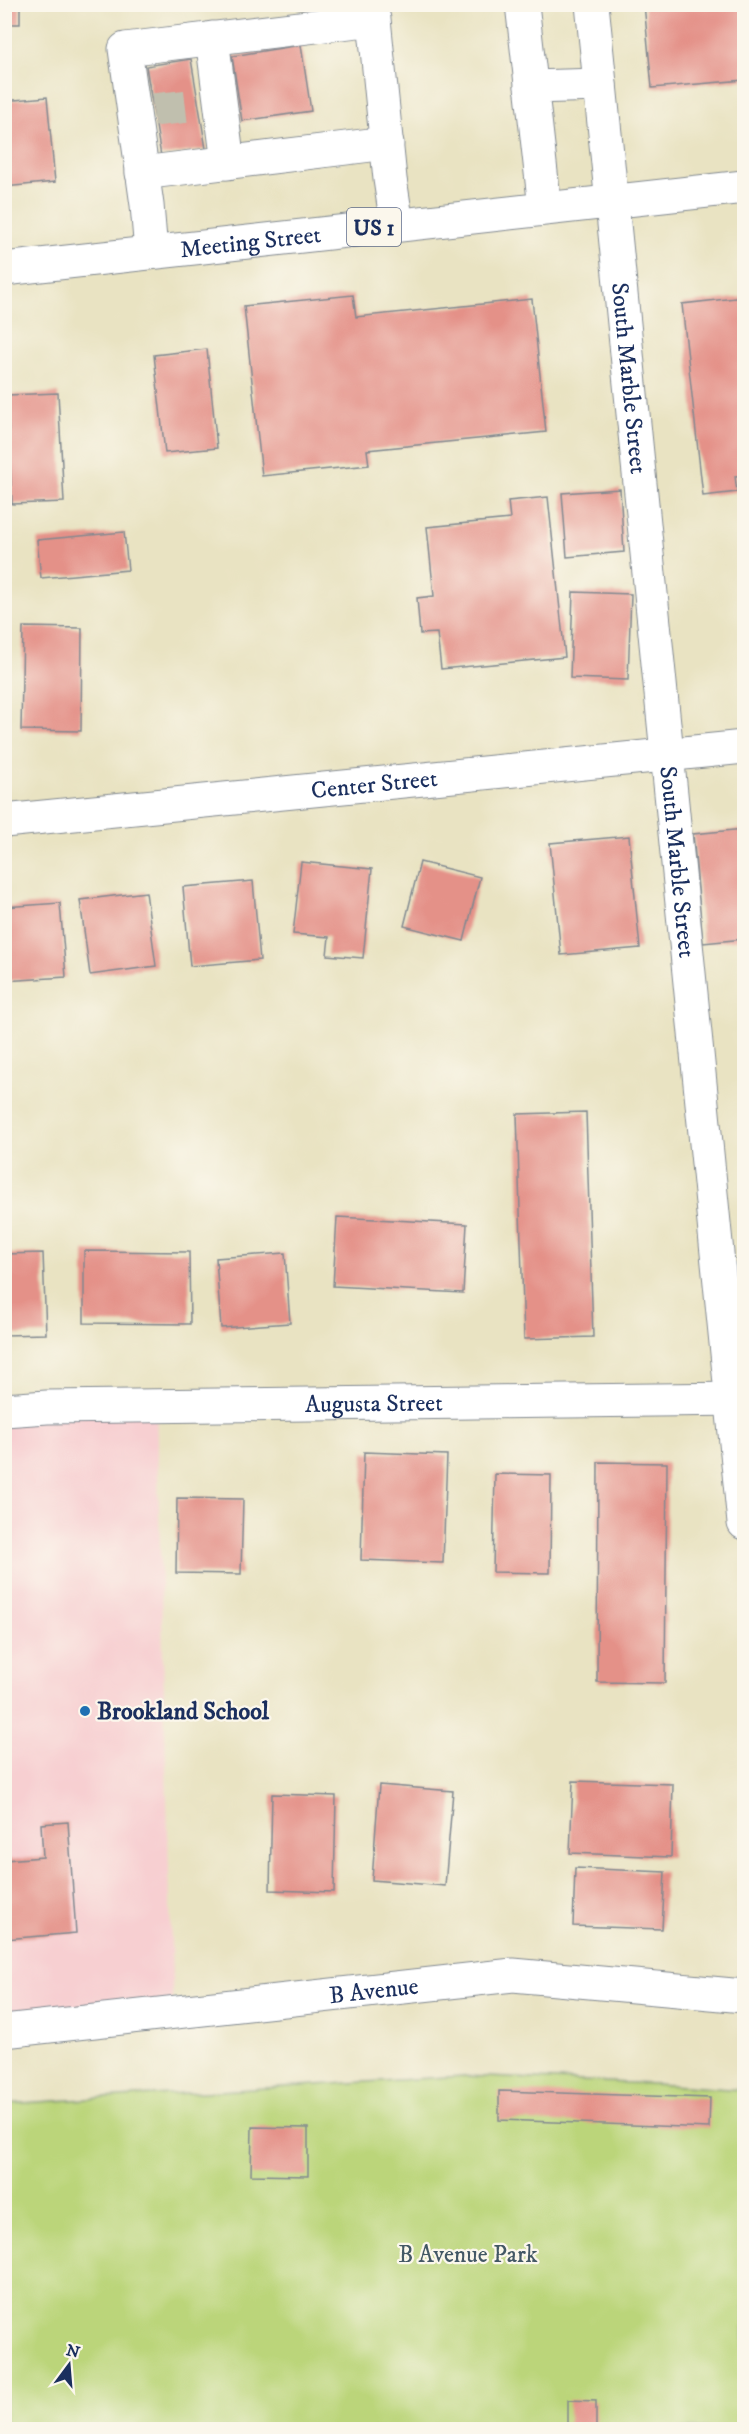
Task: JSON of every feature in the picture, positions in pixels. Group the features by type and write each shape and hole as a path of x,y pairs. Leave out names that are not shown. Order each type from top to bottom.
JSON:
{"street":[{"path":"522,4 545,208"},
{"name":"South Marble Street","path":"592,4 667,755 738,1398 744,1523"},
{"path":"151,252 142,173 144,111 125,49 374,19 397,225"},
{"path":"212,38 209,104 228,163"},
{"path":"531,87 600,85"},
{"path":"142,173 387,143"},
{"name":"Meeting Street","path":"4,268 744,187"},
{"name":"Center Street","path":"4,821 744,747"},
{"name":"Augusta Street","path":"4,1410 47,1407 738,1398"},
{"name":"B Avenue","path":"4,2031 513,1975 744,1996"}],"shaded area":[{"name":"Brookland School","path":"156,1405 173,2012 5,2031 5,1410"}],"green space":[{"name":"B Avenue Park","path":"464,2076 744,2090 744,2429 5,2430 5,2104"}],"building":[{"path":"4,4 20,4 20,24 4,24"},
{"path":"644,4 744,4 744,80 652,88"},
{"path":"301,45 311,111 242,121 232,56"},
{"path":"191,59 206,149 161,156 146,66"},
{"path":"47,97 55,182 4,187 4,101"},
{"path":"353,295 356,317 532,299 546,432 367,450 369,465 262,476 244,306"},
{"path":"744,297 744,475 735,476 737,492 703,496 682,304"},
{"path":"207,349 217,448 165,453 154,355"},
{"path":"58,393 64,502 12,504 7,395"},
{"path":"620,489 624,552 567,557 562,493"},
{"path":"548,497 565,657 441,669 437,633 420,634 417,598 434,596 427,527 510,519 508,501"},
{"path":"124,532 128,570 41,578 37,540"},
{"path":"573,592 631,594 628,680 570,678"},
{"path":"23,627 82,628 81,731 21,730"},
{"path":"744,829 744,939 703,943 693,834"},
{"path":"629,836 640,948 561,955 550,843"},
{"path":"301,862 372,869 363,958 327,955 329,937 293,934"},
{"path":"420,862 480,877 464,941 404,926"},
{"path":"253,881 260,960 190,966 183,887"},
{"path":"146,892 156,966 90,975 80,900"},
{"path":"60,903 66,977 4,981 4,907"},
{"path":"586,1112 593,1337 524,1339 517,1114"},
{"path":"337,1217 467,1224 463,1293 333,1286"},
{"path":"84,1251 189,1252 190,1324 84,1323"},
{"path":"43,1253 46,1334 4,1335 4,1254"},
{"path":"285,1253 290,1323 221,1328 216,1258"},
{"path":"364,1452 447,1455 443,1563 361,1560"},
{"path":"598,1462 667,1463 665,1683 597,1682"},
{"path":"495,1474 551,1475 550,1573 493,1572"},
{"path":"177,1498 243,1499 241,1574 176,1573"},
{"path":"573,1781 673,1784 671,1857 570,1853"},
{"path":"379,1785 453,1791 445,1886 372,1880"},
{"path":"272,1794 336,1796 334,1892 270,1890"},
{"path":"68,1822 76,1933 5,1939 5,1860 43,1857 41,1824"},
{"path":"575,1868 665,1872 662,1929 573,1926"},
{"path":"499,2091 710,2098 709,2128 499,2120"},
{"path":"252,2127 308,2128 308,2176 251,2175"},
{"path":"568,2400 596,2401 596,2430 568,2430"}],"tunnel":[{"path":"153,110 198,105"}],"place":[{"name":"Brookland School","path":"85,1711"}]}
